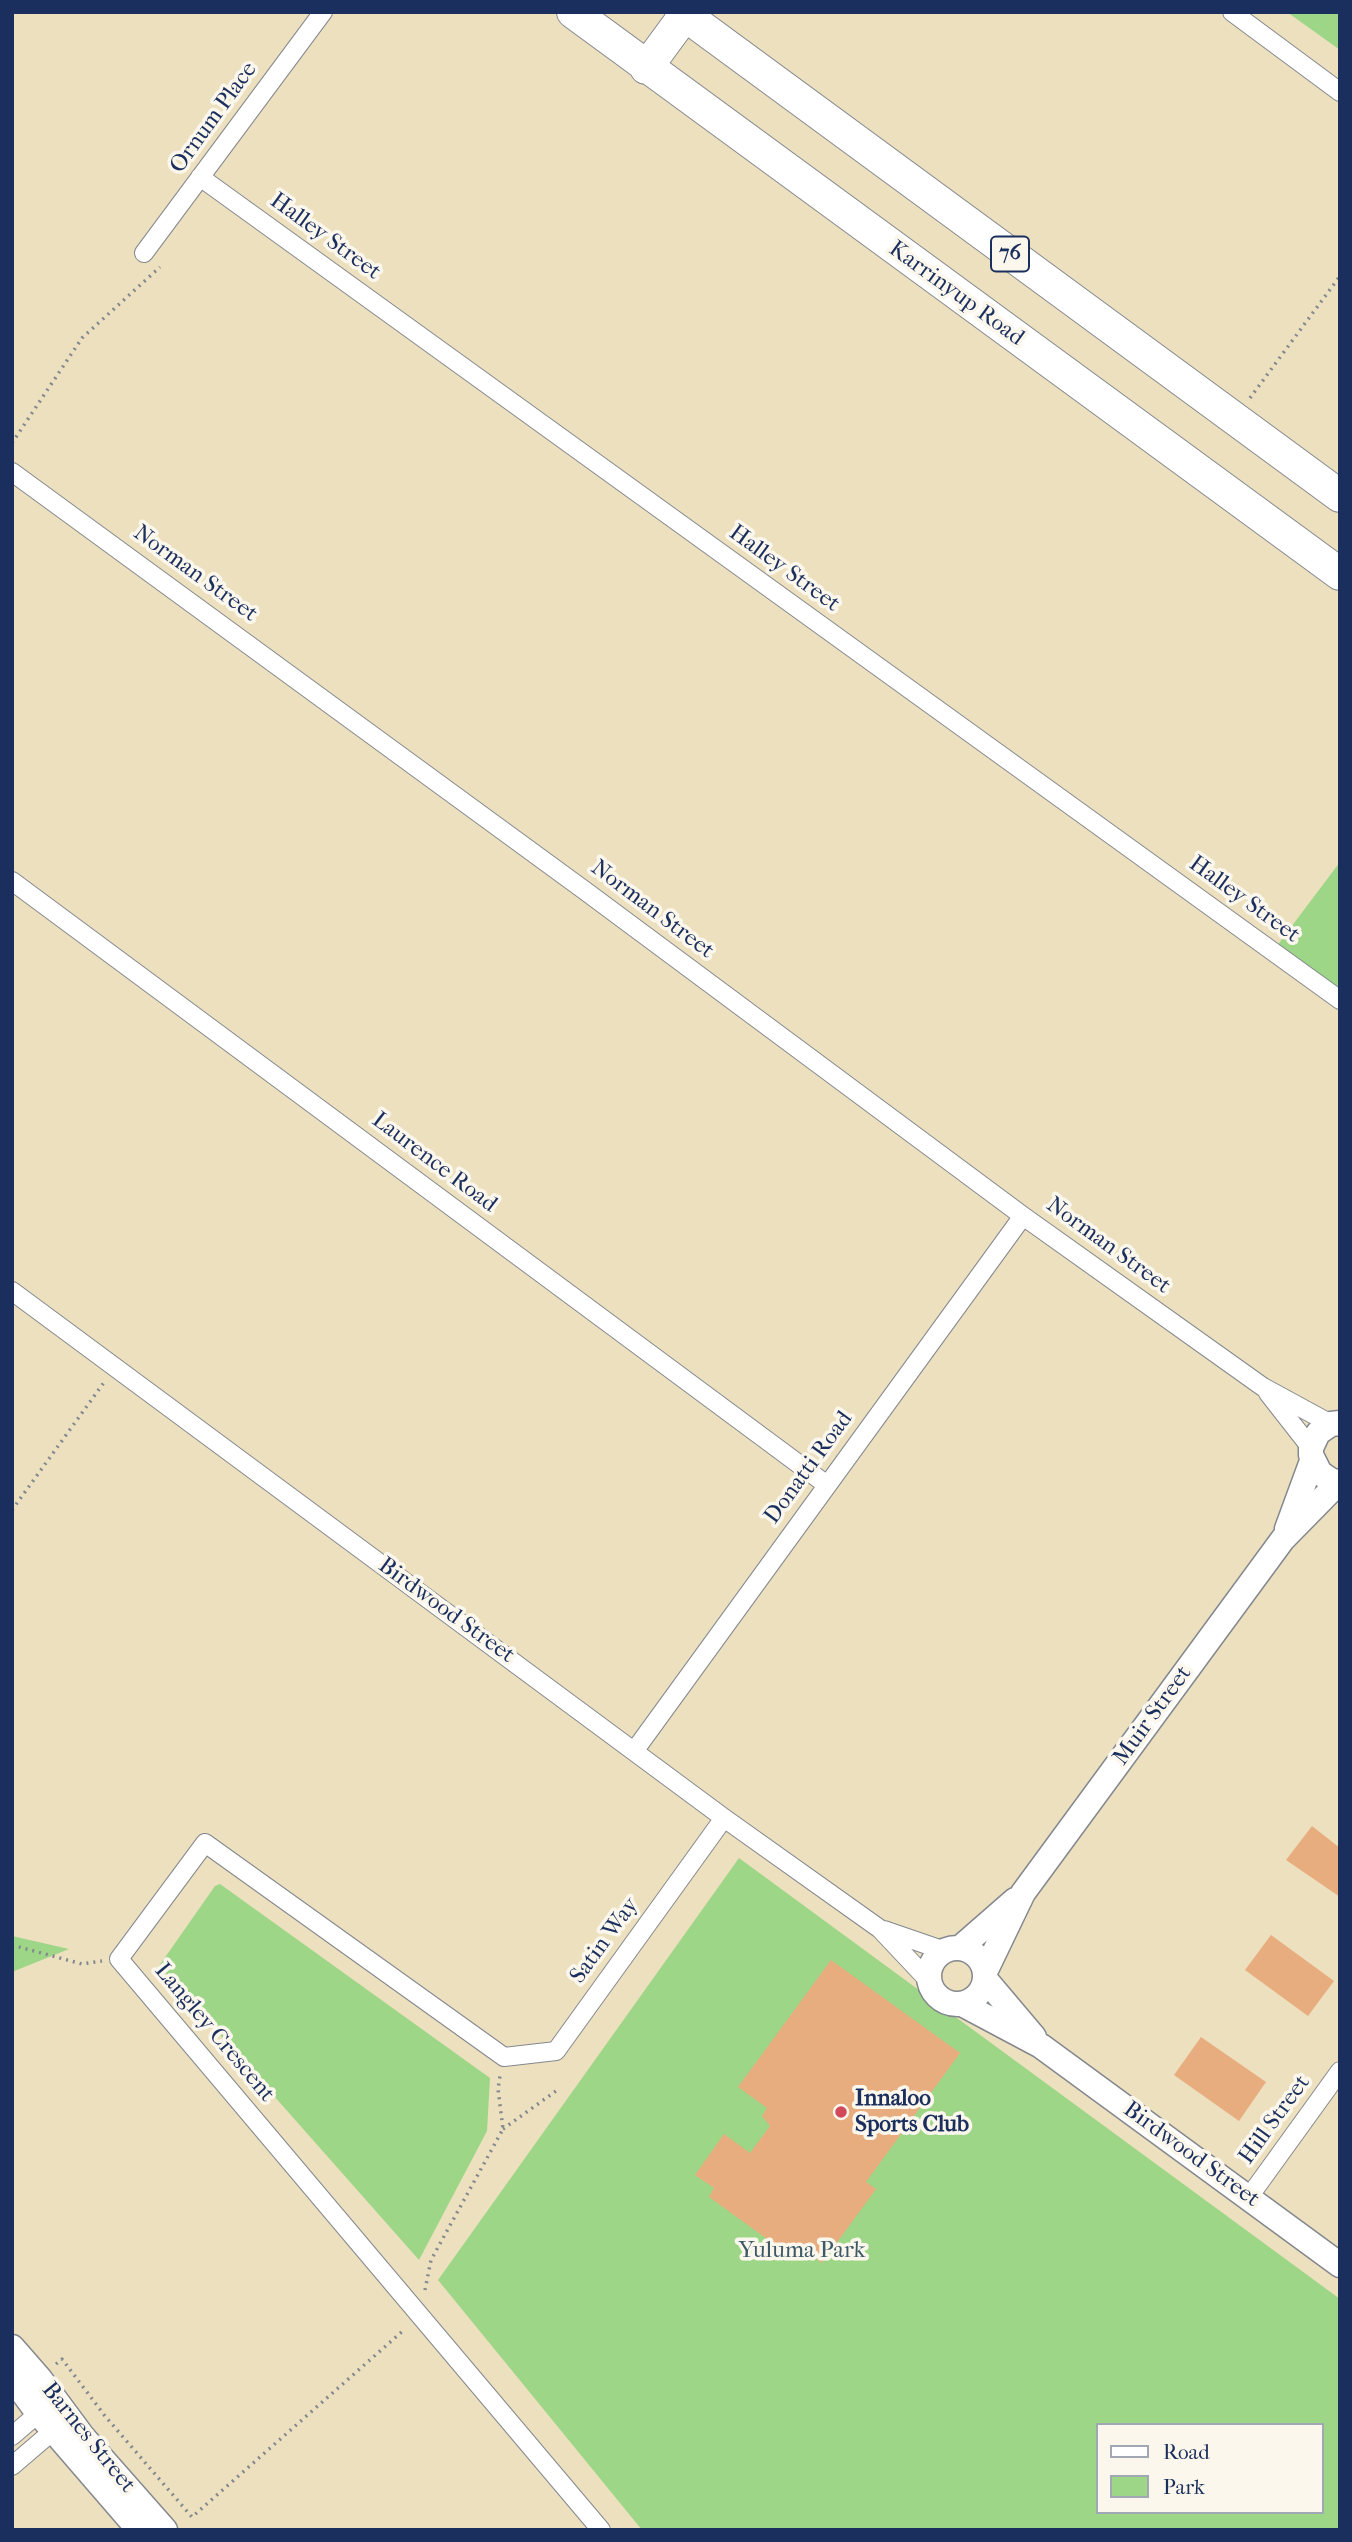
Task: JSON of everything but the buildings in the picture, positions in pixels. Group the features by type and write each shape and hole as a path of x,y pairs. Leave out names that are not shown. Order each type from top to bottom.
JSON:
{"highway":[{"name":"Karrinyup Road","path":"573,12 1340,575"},
{"path":"646,68 683,14"},
{"name":"76","path":"683,14 1340,496"}],"street":[{"name":"Ornum Place","path":"144,253 323,12"},
{"path":"1231,12 1340,92"},
{"name":"Halley Street","path":"200,177 1340,1000"},
{"name":"Norman Street","path":"12,472 573,882 1023,1216 1263,1387 1336,1424"},
{"name":"Laurence Road","path":"12,881 827,1485"},
{"name":"Donatti Road","path":"635,1750 1023,1216"},
{"name":"Birdwood Street","path":"12,1291 724,1818 880,1929 929,1981"},
{"name":"Norman Street","path":"1263,1387 1311,1454"},
{"name":"Muir Street","path":"1283,1539 1318,1433 1336,1424"},
{"path":"1311,1454 1320,1474 1339,1482"},
{"name":"Muir Street","path":"985,1976 1023,1893 1283,1539 1339,1482"},
{"name":"Satin Way","path":"504,2057 556,2051 724,1818"},
{"name":"Langley Crescent","path":"504,2057 205,1843 119,1959 601,2530"},
{"name":"Muir Street","path":"953,1950 1023,1893"},
{"name":"Birdwood Street","path":"880,1929 953,1950"},
{"path":"953,1950 974,1954 985,1976 980,1993 962,2004 947,2003 941,1999 935,1994 929,1981 934,1960 953,1950"},
{"name":"Birdwood Street","path":"985,1976 1041,2046"},
{"name":"Birdwood Street","path":"962,2004 1041,2046 1340,2265"},
{"name":"Hill Street","path":"1249,2197 1340,2071"},
{"name":"Barnes Street","path":"12,2347 40,2379 53,2415 139,2530"},
{"name":"Barnes Street","path":"12,2378 53,2415 165,2530"},
{"path":"12,2436 53,2415"},
{"path":"12,2466 53,2415"}],"path":[{"path":"12,443 82,338 162,266 144,253"},
{"path":"1250,398 1340,276"},
{"path":"12,1510 114,1368"},
{"path":"12,1945 82,1964 119,1959"},
{"path":"503,2129 498,2089 504,2057"},
{"path":"62,2359 105,2416 192,2517 419,2317 431,2260 503,2129 556,2091"}],"green space":[{"path":"1287,12 1340,12 1340,50"},
{"path":"1340,862 1340,997 1280,950 1279,943"},
{"name":"Yuluma Park","path":"739,1858 1340,2299 1340,2530 642,2530 438,2280"},
{"path":"220,1884 490,2078 487,2131 419,2260 159,1966 215,1886"},
{"path":"12,1936 69,1949 12,1972"}],"place":[{"name":"Innaloo Sports Club","path":"841,2112"}]}
